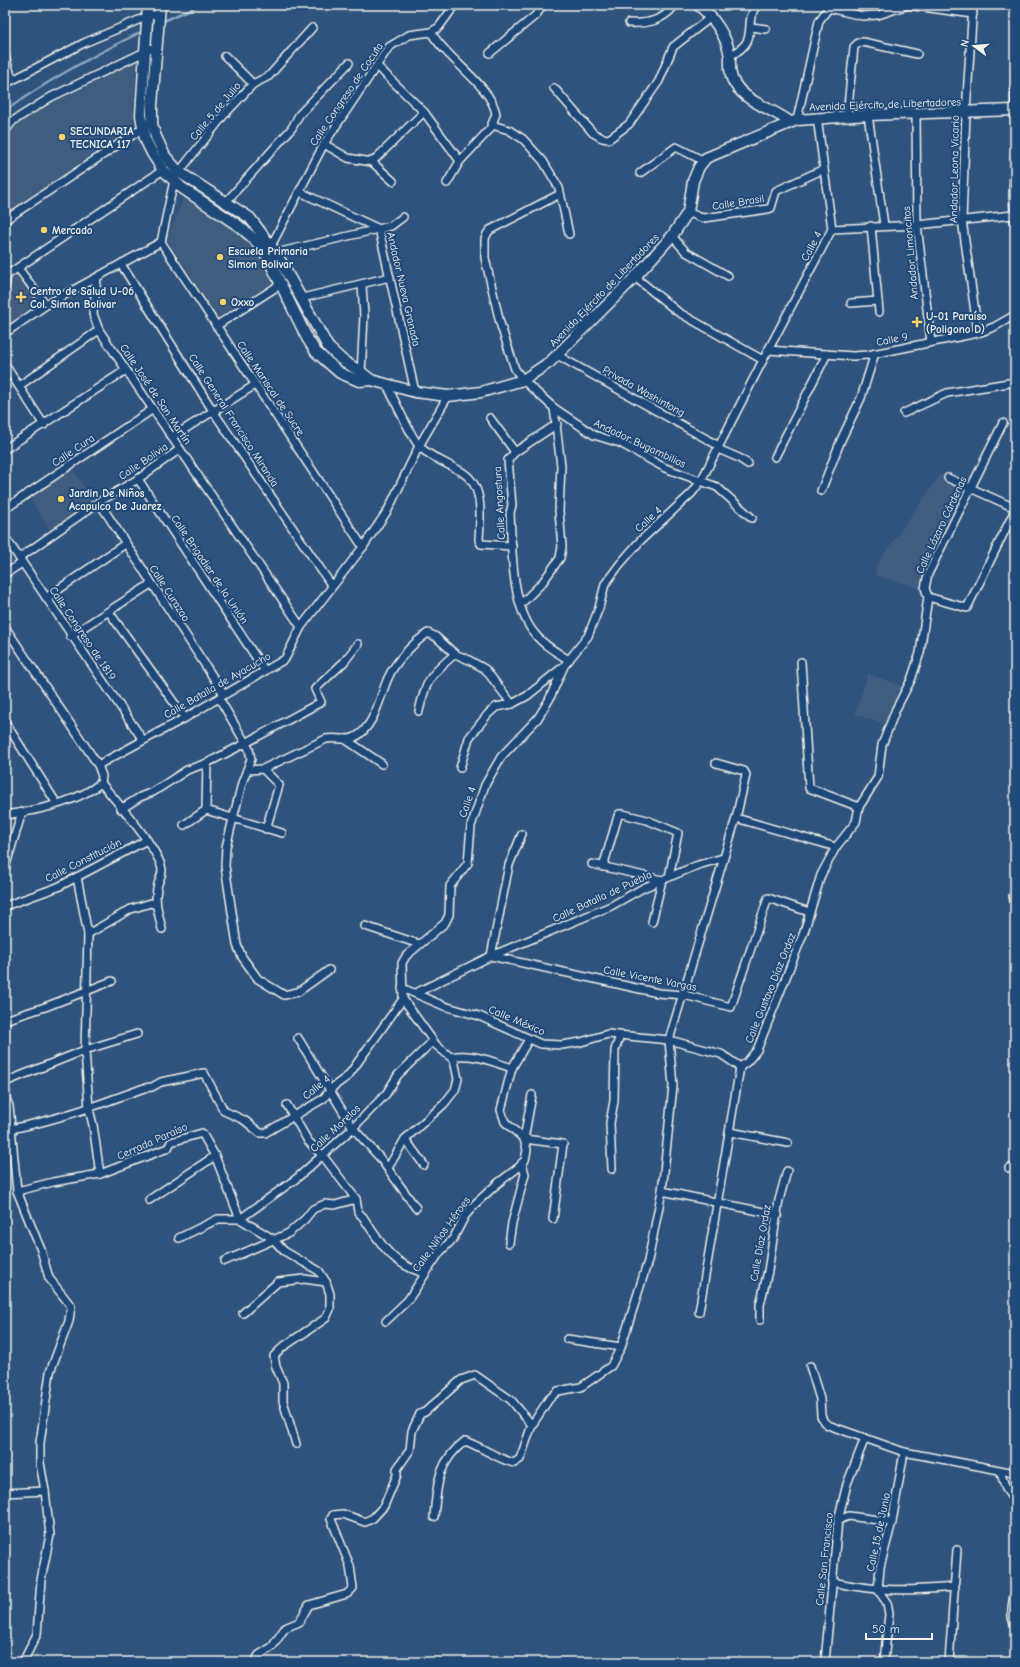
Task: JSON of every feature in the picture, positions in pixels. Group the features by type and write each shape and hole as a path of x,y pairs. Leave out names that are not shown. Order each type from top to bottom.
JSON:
{"main road":[{"path":"148,5 141,115 156,137 176,176 194,196 240,226 254,239 267,256 307,338 316,352 340,373 360,376 415,392 448,396 481,392 519,381"},
{"path":"698,5 711,17 727,43 730,56 730,69 734,83 742,93 793,121"},
{"path":"160,9 152,105 144,139 163,170 226,202 250,218 274,249 328,347 360,376"},
{"name":"Avenida Ejército de Libertadores","path":"519,381 557,355 636,277 672,236 688,212 693,181 699,167 704,161 716,154 793,121 817,117 966,112 1015,113"}],"street":[{"path":"447,183 460,161 492,125 496,114 496,110 482,89 469,73 445,52 431,32 439,27 455,5"},
{"path":"490,52 536,15 543,5"},
{"path":"629,23 646,24 665,14 675,5"},
{"path":"730,56 740,50 748,42 752,27 750,18 757,5"},
{"path":"793,121 819,21 830,7 862,16 873,16 908,5 973,14"},
{"name":"Andador Leona Vicario","path":"973,5 966,112 962,220 978,333"},
{"path":"5,84 12,79 84,43 148,16 160,9"},
{"path":"554,88 593,133 602,138 609,139 619,133 634,117 659,81 673,47 711,17"},
{"path":"752,27 766,29"},
{"name":"Calle 5 de Julio","path":"176,176 224,115 252,84 269,76 312,28"},
{"name":"Calle Congreso de Cocuta","path":"274,249 324,144 376,66 390,47 400,40 409,35 431,32"},
{"path":"847,116 854,47 858,43 863,42 917,54"},
{"path":"5,131 14,120 51,96 157,46"},
{"path":"5,56 12,79"},
{"path":"225,56 252,84"},
{"path":"226,202 292,128 299,115 350,63"},
{"path":"376,66 424,112 460,161"},
{"path":"1015,70 1015,113"},
{"path":"372,162 424,112"},
{"name":"Andador Limoncitos","path":"916,114 917,225 931,342"},
{"path":"868,115 884,225"},
{"path":"817,117 832,229 884,225 917,225 1013,215"},
{"path":"5,220 147,125"},
{"path":"492,125 509,130 524,139 543,161 559,188 569,234"},
{"path":"324,144 348,158 372,162 393,181"},
{"path":"640,173 676,147 704,161"},
{"path":"1015,153 1013,215 1015,224"},
{"name":"Calle Brasil","path":"688,212 704,218 768,209 771,208 776,191 824,169"},
{"path":"5,287 6,274 18,268 163,170"},
{"path":"5,333 46,305 161,242 176,176"},
{"name":"Andador Nueva Granada","path":"300,192 379,229 415,392"},
{"path":"519,381 500,323 485,258 487,234 560,194"},
{"path":"274,249 379,229 391,226 403,217"},
{"path":"871,226 879,312"},
{"name":"Calle 4","path":"11,1129 62,1118 144,1088 152,1088 161,1082 204,1073 224,1111 244,1120 260,1134 265,1133 294,1117 331,1092 333,1087 352,1070 403,999 402,963 406,956 445,923 448,915 450,886 468,863 471,826 485,784 501,757 538,718 549,700 566,663 588,636 599,608 605,584 640,541 692,493 701,482 832,229"},
{"path":"672,236 686,252 728,276"},
{"name":"Calle Mariscal de Sucre","path":"161,242 363,547"},
{"name":"Calle General Francisco Miranda","path":"121,264 213,411 332,586"},
{"path":"18,268 46,305"},
{"path":"302,298 362,285 390,276"},
{"path":"636,277 678,312 763,360"},
{"name":"Calle José de San Martín","path":"97,278 93,314 100,330 301,627"},
{"path":"216,326 281,284"},
{"path":"360,376 364,316 362,285"},
{"path":"851,303 878,301"},
{"name":"Calle 9","path":"768,350 853,356 875,353 978,333 994,327 1015,315"},
{"path":"18,386 100,330"},
{"path":"820,491 841,440 861,398 875,353"},
{"path":"775,457 827,354"},
{"name":"Privada Washintong","path":"557,355 748,464"},
{"path":"5,365 44,425"},
{"path":"5,449 44,425 126,370"},
{"name":"Andador Bugambilias","path":"519,381 554,408 594,435 620,443 665,468 717,487 752,518"},
{"path":"904,413 948,393 1015,382"},
{"name":"Calle Bolivia","path":"172,437 255,385"},
{"path":"387,385 419,446 467,476 474,484 480,503 479,540 481,544 512,546"},
{"name":"Calle Batalla de Ayacucho","path":"98,765 185,718 285,659 301,627 363,547 388,510 419,446 448,396"},
{"path":"521,604 542,583 560,558 562,547 559,511 561,466 554,408"},
{"name":"Calle Cura","path":"5,509 153,409"},
{"path":"490,418 514,452 557,424"},
{"name":"Calle Lázaro Cárdenas","path":"878,777 882,745 896,708 911,680 920,653 928,597 925,588 928,574 1003,423"},
{"name":"Calle Bolivia","path":"5,574 20,560 99,502 138,480 180,449"},
{"name":"Calle Angostura","path":"514,452 508,460 512,505 510,514 514,583 527,622 535,635 566,663"},
{"path":"928,597 967,608 1015,509 971,487 948,478"},
{"name":"Calle Brigadier de la Unión","path":"138,480 265,671"},
{"name":"Calle Curazao","path":"99,502 222,696 246,743 251,759 242,783 233,818 226,847 225,866 237,945 242,957 258,979 284,995 298,992 329,970"},
{"name":"Calle Congreso de 1819","path":"5,537 70,636 143,740"},
{"path":"46,598 126,544"},
{"path":"70,636 151,584"},
{"path":"109,612 185,718"},
{"path":"5,627 98,765 102,776 101,783 93,789 57,804 22,812 6,813"},
{"path":"247,770 263,769 326,739 334,737 345,739 354,737 363,731 378,707 388,678 395,666 421,638 428,633 436,637 455,654 486,669 512,704"},
{"path":"121,809 140,797 153,792 187,770 207,763 321,702 315,689 344,662 358,644"},
{"path":"419,711 424,689 430,677 455,654"},
{"path":"801,662 809,788 859,807"},
{"path":"460,768 469,738 496,707 512,704 527,696 566,663"},
{"path":"5,722 57,804"},
{"path":"345,739 382,764"},
{"path":"206,810 207,763"},
{"path":"434,1518 439,1481 448,1455 455,1448 465,1441 481,1447 504,1460 514,1463 520,1459 532,1425 549,1399 558,1391 581,1387 604,1372 611,1366 621,1346 648,1261 662,1191 673,1086 669,1040 684,995 736,818 746,773 716,763"},
{"path":"263,769 279,785 266,829"},
{"name":"Calle Gustavo Díaz Ordaz","path":"740,1067 748,1062 757,1050 804,932 821,875 836,847 856,822 859,807 878,777"},
{"path":"101,783 147,840 159,860 162,868 162,875 157,887 156,905 162,929"},
{"path":"206,810 282,834"},
{"path":"184,825 206,810"},
{"path":"5,868 22,812"},
{"path":"603,866 619,814 647,820 678,833 669,877"},
{"path":"736,818 836,847"},
{"path":"416,993 491,956 510,865 522,834"},
{"name":"Calle Constitución","path":"5,906 58,887 147,840"},
{"name":"Calle Batalla de Puebla","path":"491,956 604,909 643,888 669,877 698,865 723,858"},
{"path":"592,864 662,880 652,922"},
{"path":"77,877 88,934 85,993 85,1050 89,1109 100,1174"},
{"path":"1015,892 1013,896 1015,902"},
{"name":"Calle Vicente Vargas","path":"491,956 658,993 684,995 731,1007 768,898 809,912"},
{"path":"88,934 131,909 151,903 156,905"},
{"path":"366,926 419,944"},
{"path":"5,1020 85,993 112,981"},
{"name":"Calle México","path":"402,988 444,1006 479,1016 541,1044 562,1045 581,1042 595,1036 608,1034 669,1040 721,1054 740,1067"},
{"path":"388,1168 404,1139 444,1104 455,1090 458,1079 457,1069 451,1057 436,1045 403,999"},
{"path":"5,1082 85,1050 137,1034"},
{"path":"612,1169 610,1123 614,1101 615,1050 620,1036"},
{"path":"298,1038 354,1128 388,1168 416,1208"},
{"path":"529,1039 512,1068 502,1110 505,1122 524,1139 563,1144 553,1219"},
{"name":"Calle Morelos","path":"240,1219 297,1178 354,1128 386,1094 398,1075 433,1041"},
{"path":"451,1057 460,1055 474,1057 512,1068"},
{"path":"699,1312 719,1203 740,1067"},
{"path":"509,1243 512,1223 526,1174 522,1163 527,1150 524,1139 532,1095"},
{"path":"5,1096 9,1106 17,1191 41,1250 49,1278 71,1306 68,1321 50,1372 40,1443 40,1463 50,1535 41,1580 36,1634 23,1662"},
{"path":"287,1105 308,1141 323,1156 356,1198 358,1212 391,1256 398,1262 425,1273"},
{"path":"730,1132 788,1143"},
{"name":"Cerrada Paraíso","path":"17,1191 54,1182 100,1174 168,1148 171,1142 202,1133 214,1156"},
{"path":"404,1139 424,1165"},
{"path":"149,1200 214,1156 240,1219"},
{"name":"Calle Niños Héroes","path":"386,1321 408,1300 440,1252 453,1239 465,1216 475,1204 522,1163"},
{"name":"Calle Díaz Ordaz","path":"760,1320 760,1305 768,1271 778,1215 779,1200 788,1170"},
{"path":"662,1191 778,1215"},
{"path":"225,1261 273,1239 289,1234 313,1209 325,1204 335,1205 356,1198"},
{"path":"179,1238 218,1219 240,1219 273,1239 284,1251 319,1271 326,1282 330,1301 330,1308 326,1318 283,1347 274,1356 282,1383 283,1401 296,1444"},
{"path":"243,1313 278,1282 304,1279 326,1282"},
{"path":"567,1339 621,1346"},
{"path":"810,1366 820,1399 821,1416 824,1422 904,1452 1015,1473"},
{"path":"255,1662 259,1654 272,1648 285,1628 299,1622 309,1605 347,1594 353,1588 350,1566 331,1519 333,1515 343,1514 365,1522 373,1518 384,1506 397,1475 397,1469 410,1450 412,1432 420,1414 425,1412 461,1380 475,1375 511,1400 532,1425"},
{"name":"Calle San Francisco","path":"825,1662 838,1520 846,1484 865,1438"},
{"name":"Calle 15 de Junio","path":"878,1590 880,1567 892,1522 904,1452"},
{"path":"1000,1471 1006,1489 1015,1502"},
{"path":"5,1493 45,1491"},
{"path":"838,1520 850,1516 892,1522"},
{"path":"949,1662 957,1550"},
{"path":"832,1582 878,1590 902,1591 955,1587"},
{"path":"878,1590 887,1603 889,1614 884,1662"},
{"path":"1015,1591 1012,1608 1012,1621 1015,1625"}],"shaded area":[{"name":"SECUNDARIA TECNICA 117","path":"136,59 133,125 5,216 5,138 21,121 41,106"},
{"name":"Escuela Primaria Simon Bolivar","path":"185,195 252,241 276,280 217,318 167,239"},
{"name":"Centro de Salud U-06 Col. Simon Bolivar","path":"18,270 41,303 5,328 5,291 8,277"},
{"name":"Jardin De Niños Acapulco De Juarez","path":"71,467 93,501 50,530 28,496"},
{"path":"940,475 966,489 918,588 875,575 876,566"},
{"path":"868,674 905,687 889,726 855,714"}],"waterway":[{"path":"162,22 199,5"},
{"path":"5,111 72,68 141,32"}],"place":[{"name":"SECUNDARIA TECNICA 117","path":"62,137"},
{"name":"Mercado","path":"44,230"},
{"name":"Escuela Primaria Simon Bolivar","path":"220,257"},
{"name":"Centro de Salud U-06 Col. Simon Bolivar","path":"21,297"},
{"name":"Oxxo","path":"223,302"},
{"name":"U-01 Paraíso (Poligono D)","path":"917,322"},
{"name":"Jardin De Niños Acapulco De Juarez","path":"61,499"}]}
